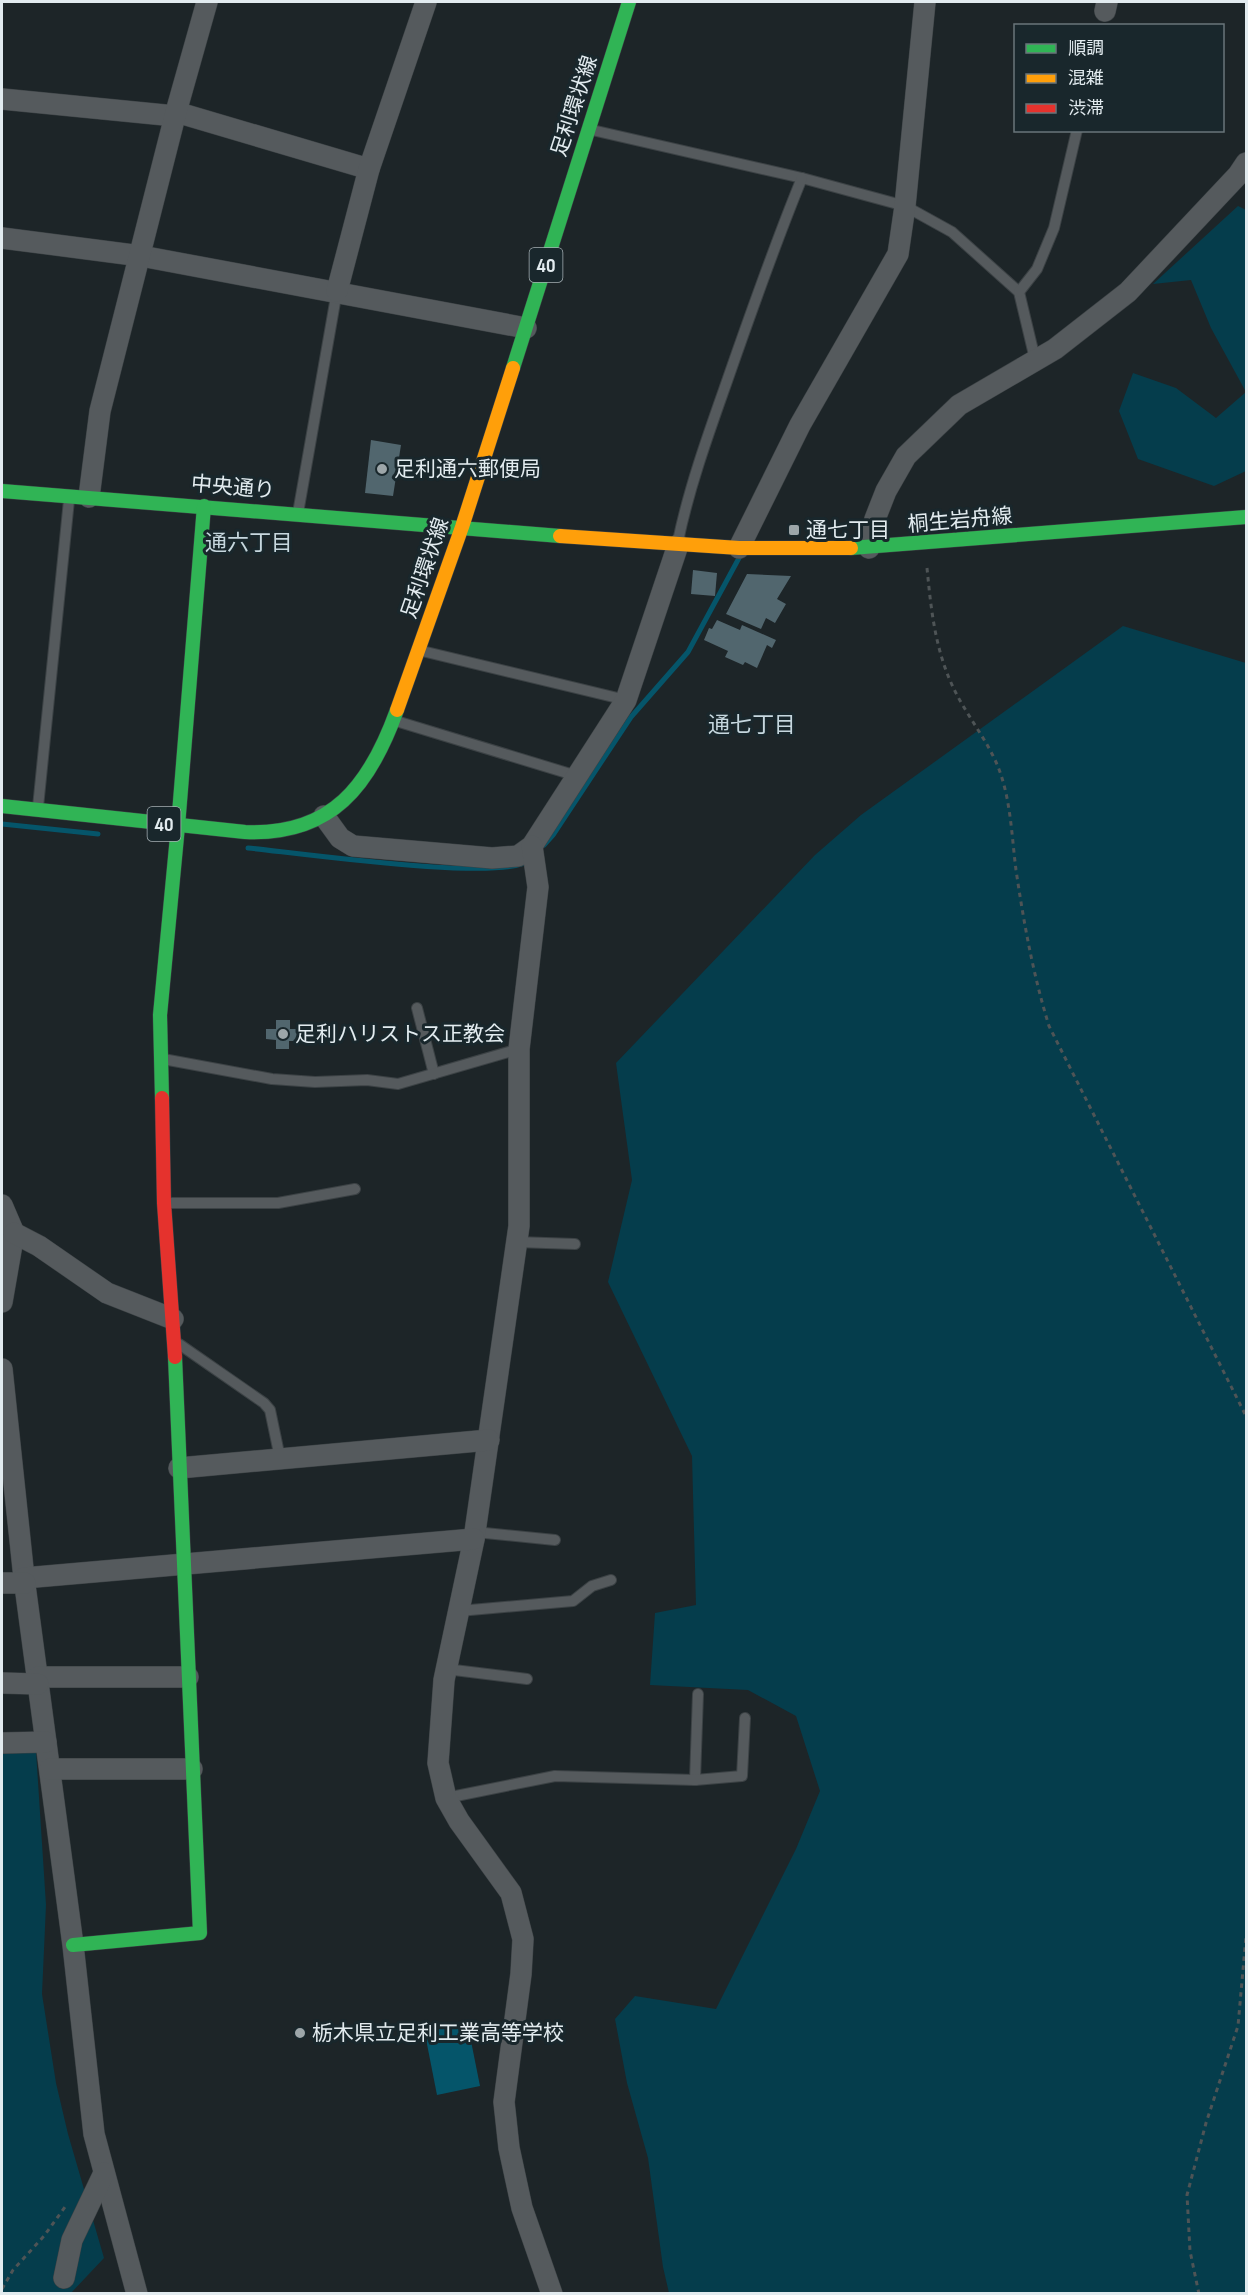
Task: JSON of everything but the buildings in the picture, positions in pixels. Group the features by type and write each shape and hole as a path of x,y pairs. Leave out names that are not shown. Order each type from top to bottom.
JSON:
{"main road":[{"name":"足利環状線","path":"2,806 178,826 263,832 292,829 324,816 348,798 361,784 381,751 462,527 629,2"},
{"name":"中央通り","path":"2,491 462,527"},
{"path":"73,1945 200,1933 173,1319 164,1203 160,1015 204,506"},
{"name":"桐生岩舟線","path":"462,527 678,545 739,548 868,548 1246,517"}],"street":[{"path":"79,496 176,114 207,2"},
{"path":"338,291 369,169 426,2"},
{"path":"739,548 800,425 898,254 905,206 925,2"},
{"path":"2,99 176,114 369,169"},
{"path":"868,548 875,519 886,491 906,456 959,405 1055,349 1128,292 1238,175 1246,163"},
{"path":"2,238 141,256 338,291 526,328"},
{"path":"324,816 340,838 353,846 492,858 518,856 532,846 626,700 678,545"},
{"path":"532,846 538,887 519,1049 519,1226 475,1536 446,1669 438,1763 446,1798 459,1821 511,1893 523,1939 522,1974 504,2102 509,2148 522,2208 552,2294"},
{"path":"2,1205 14,1233 2,1302"},
{"path":"14,1233 39,1246 107,1293 173,1319"},
{"path":"2,1369 7,1483 25,1580 73,1945 94,2134 137,2294"},
{"path":"179,1468 489,1440"},
{"path":"2,1583 475,1536"},
{"path":"2,1683 188,1677"},
{"path":"2,1743 46,1742"},
{"path":"50,1769 192,1769"},
{"path":"64,2278 72,2240 104,2173"}],"lane":[{"path":"589,129 802,178 905,206 952,232 1020,292 1035,359"},
{"path":"1020,292 1037,269 1054,228 1077,132"},
{"path":"678,545 683,518 718,408 774,245 802,178"},
{"path":"298,514 338,291"},
{"path":"38,810 79,496"},
{"path":"418,650 626,700"},
{"path":"393,720 577,776"},
{"path":"417,1008 434,1074"},
{"path":"162,1059 272,1079 315,1082 367,1080 398,1084 519,1049"},
{"path":"164,1203 278,1203 354,1189"},
{"path":"517,1242 575,1244"},
{"path":"174,1340 264,1403 270,1410 280,1458"},
{"path":"475,1536 555,1540"},
{"path":"459,1611 573,1601 592,1586 611,1580"},
{"path":"446,1669 527,1679"},
{"path":"695,1780 698,1694"},
{"path":"446,1798 555,1776 695,1780 742,1776 745,1718"}],"path":[{"path":"925,544 933,622 942,660 954,689 1000,774 1006,797 1035,981 1049,1026 1246,1416"},
{"path":"1199,2294 1190,2251 1187,2195 1206,2123 1238,2026 1246,1936"},
{"path":"2,2289 13,2270 44,2236 67,2204"}],"shaded area":[{"path":"1238,206 1246,210 1246,392 1211,328 1191,280 1153,284"},
{"path":"1133,373 1176,388 1216,418 1246,392 1246,471 1214,486 1138,459 1119,411"},
{"path":"1123,626 1246,663 1246,2293 669,2293 663,2267 648,2158 627,2083 615,2019 635,1996 716,2009 796,1849 820,1791 796,1716 748,1690 650,1685 655,1613 696,1605 692,1456 608,1282 632,1180 616,1063 815,855 861,815"},
{"path":"2,1751 36,1751 46,1905 42,1994 56,2083 68,2134 104,2258 71,2293 2,2293"},
{"path":"467,2021 480,2086 437,2095 424,2029"}],"waterway":[{"path":"544,845 553,835 631,717 688,652 739,558"},
{"path":"2,824 98,834"},
{"path":"248,848 350,860 442,867 513,866 529,860"}],"traffic: fast":[{"path":"513,368 629,2"},
{"path":"2,491 560,536"},
{"path":"162,1098 160,1015 204,506"},
{"path":"851,548 1246,517"},
{"path":"2,806 245,832 275,831 302,825 324,815 344,801 360,783 374,761 397,710"},
{"path":"73,1945 200,1933 175,1357"}],"traffic: slow":[{"path":"397,710 462,527 513,368"},
{"path":"560,536 739,548 851,548"}],"traffic: jam":[{"path":"162,1098 164,1203 175,1357"}],"place":[{"name":"足利通六郵便局","path":"382,469"},
{"name":"通七丁目","path":"794,530"},
{"name":"足利ハリストス正教会","path":"283,1034"},
{"name":"栃木県立足利工業高等学校","path":"300,2033"}],"district":[{"name":"通六丁目","path":"249,542"},
{"name":"通七丁目","path":"752,724"}]}
